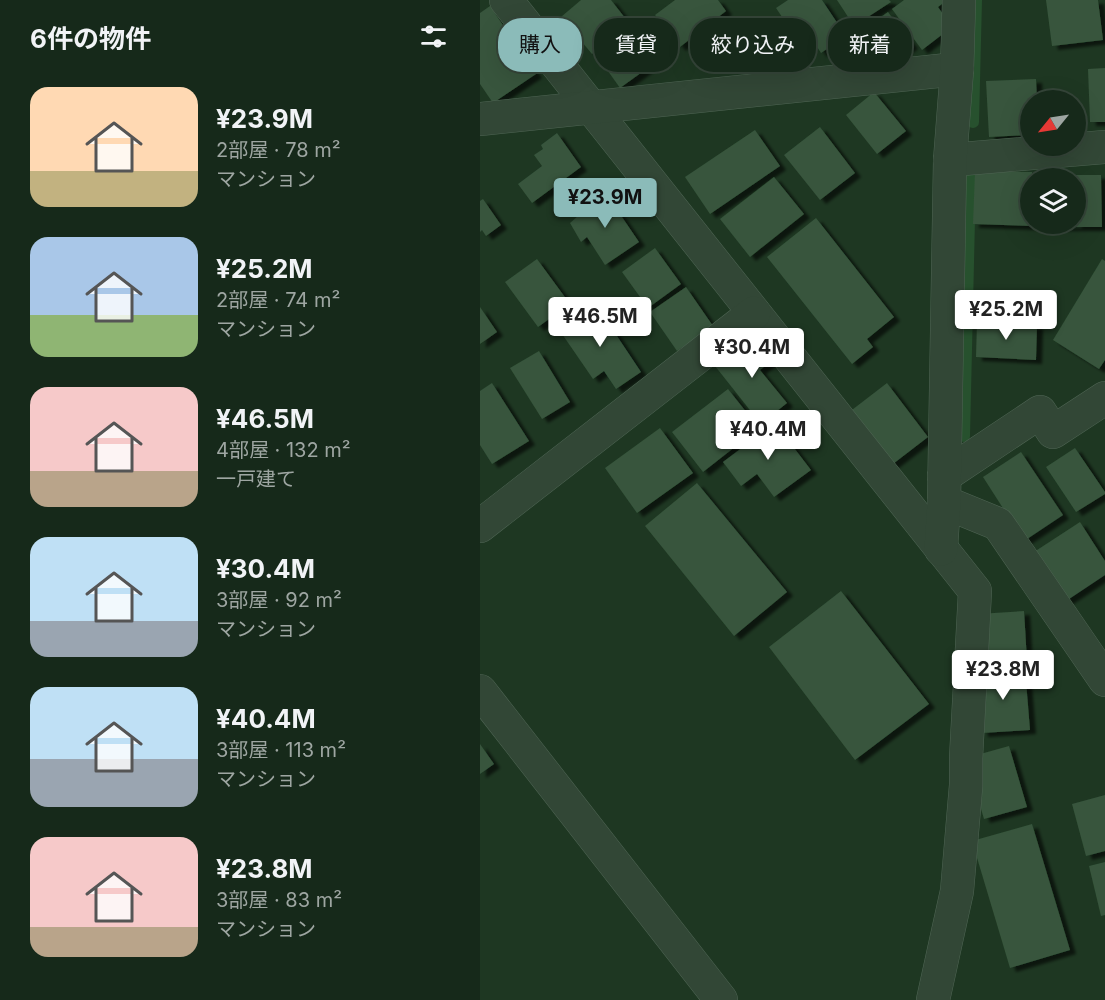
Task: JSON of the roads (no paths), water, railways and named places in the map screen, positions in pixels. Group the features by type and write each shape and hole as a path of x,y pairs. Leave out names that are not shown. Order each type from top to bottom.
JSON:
{"street":[{"path":"506,0 975,591 966,785 957,891 933,1000"},
{"path":"941,549 950,160 957,69 959,0"},
{"path":"480,119 957,69"},
{"path":"950,160 1105,147"},
{"path":"480,526 754,313"},
{"path":"944,489 1040,412 1053,432 1105,398"},
{"path":"944,489 998,524 1095,642 1105,680"},
{"path":"480,691 721,1000"}],"waterway":[{"path":"973,122 976,0"},
{"path":"964,436 970,176"}]}
